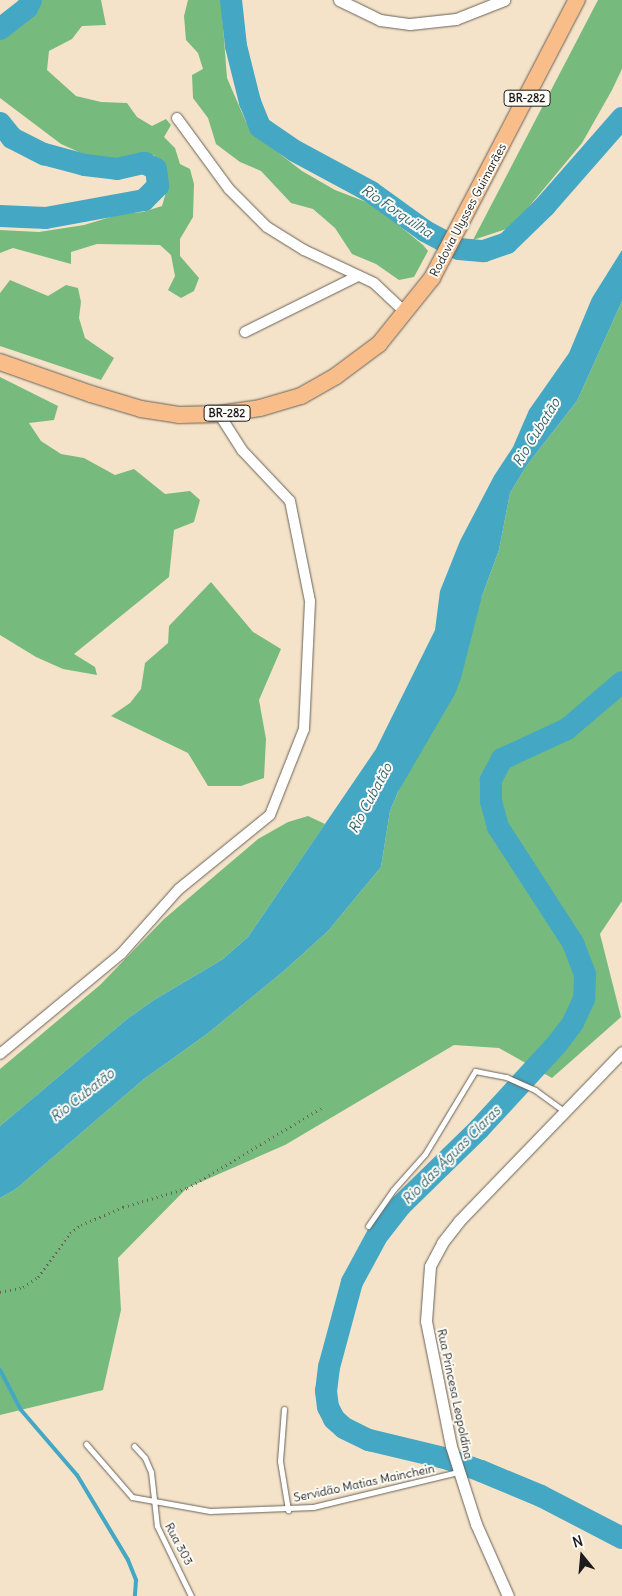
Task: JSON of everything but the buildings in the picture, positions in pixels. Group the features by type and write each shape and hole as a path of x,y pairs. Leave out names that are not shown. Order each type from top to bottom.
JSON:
{"highway":[{"name":"Rodovia Ulysses Guimarães","path":"0,362 141,409 179,415 219,414 260,408 301,396 336,376 379,344 421,295 447,255 577,0"}],"street":[{"path":"339,0 380,20 410,24 456,19 504,0"},
{"path":"177,118 229,189 268,227 304,250 374,283 406,313"},
{"path":"245,332 358,276"},
{"path":"0,1054 121,954 179,889 270,815 304,729 310,601 290,501 242,450 219,414"},
{"name":"Rua Princesa Leopoldina","path":"508,1596 476,1524 451,1446 426,1321 430,1266 442,1243 459,1221 622,1052"}],"lane":[{"path":"368,1226 393,1190 425,1154 475,1071 506,1076 535,1090 565,1112"},
{"path":"284,1409 280,1455 288,1510"},
{"name":"Servidão Matias Mainchein","path":"86,1444 132,1497 210,1511 288,1510 313,1507 457,1468"},
{"name":"Rua 303","path":"134,1446 150,1467 157,1526 192,1596"}],"path":[{"path":"0,1292 23,1287 38,1277 70,1233 81,1225 123,1207 187,1188 323,1108"}],"green space":[{"path":"41,0 101,0 106,25 82,26 72,39 49,51 47,70 76,96 101,102 127,103 137,117 152,126 166,119 171,125 164,137 175,148 180,164 190,169 194,184 193,217 180,239 180,256 199,278 194,291 181,298 168,290 175,276 171,255 160,245 97,244 71,252 71,264 13,248 0,253 0,230 39,232 84,225 121,214 143,212 162,206 167,189 163,171 154,155 108,160 81,153 61,144 0,98 0,34"},
{"path":"188,0 221,0 227,78 246,122 258,137 302,171 335,190 374,205 423,245 428,251 414,277 399,280 376,264 352,254 335,228 313,209 291,203 261,171 240,162 216,144 208,118 193,98 192,75 203,69 198,53 186,40 184,16"},
{"path":"598,0 622,0 622,69 612,90 582,143 512,227 473,240"},
{"path":"10,280 48,296 66,285 78,288 81,302 79,318 85,338 114,358 101,380 0,346 0,293"},
{"path":"622,301 622,901 600,934 621,1017 552,1078 499,1048 454,1045 285,1145 187,1188 118,1258 121,1310 103,1390 0,1415 0,1198 16,1189 144,1079 207,1034 285,970 328,931 381,867 390,811 482,596 499,550 510,493 527,465 577,401"},
{"path":"0,377 58,406 54,420 29,423 41,441 61,454 84,458 115,475 134,469 165,494 190,491 200,500 194,522 174,530 169,577 74,654 95,667 97,675 63,669 36,657 0,635"},
{"path":"211,582 253,632 281,649 259,700 266,739 264,778 241,786 208,786 188,753 111,716 130,703 141,689 145,663 168,643 169,626"},
{"path":"308,816 325,824 248,937 223,959 154,1000 127,1019 0,1126 0,1069 100,985 164,919 258,839 288,822"}],"water":[{"name":"Rio Cubatão","path":"622,250 622,301 577,401 527,465 510,493 499,550 482,596 461,678 455,694 398,792 390,811 381,867 328,931 285,970 207,1034 144,1079 16,1189 0,1198 0,1126 127,1019 154,1000 223,959 248,937 376,749 435,630 440,591 460,541 494,476 513,447 529,410 569,353 592,298"}],"waterway":[{"name":"Rio Forquilha","path":"0,29 27,8 31,0"},
{"name":"Rio Forquilha","path":"231,0 236,46 250,102 260,127 295,151 371,192 425,231 459,249 484,251 507,243 545,206 622,118"},
{"name":"Rio Forquilha","path":"0,123 12,138 44,154 85,165 117,169 144,163 156,169 158,186 144,200 46,218 0,216"},
{"name":"Rio das Águas Claras","path":"622,682 567,729 502,759 491,780 491,801 498,827 573,943 585,975 584,999 573,1023 558,1043 479,1129 401,1205 378,1234 352,1282 329,1367 326,1391 328,1407 334,1419 344,1428 369,1440 448,1459 481,1471 541,1496 622,1538"},
{"path":"0,1370 21,1410 77,1475 128,1560 136,1580 135,1596"}]}
